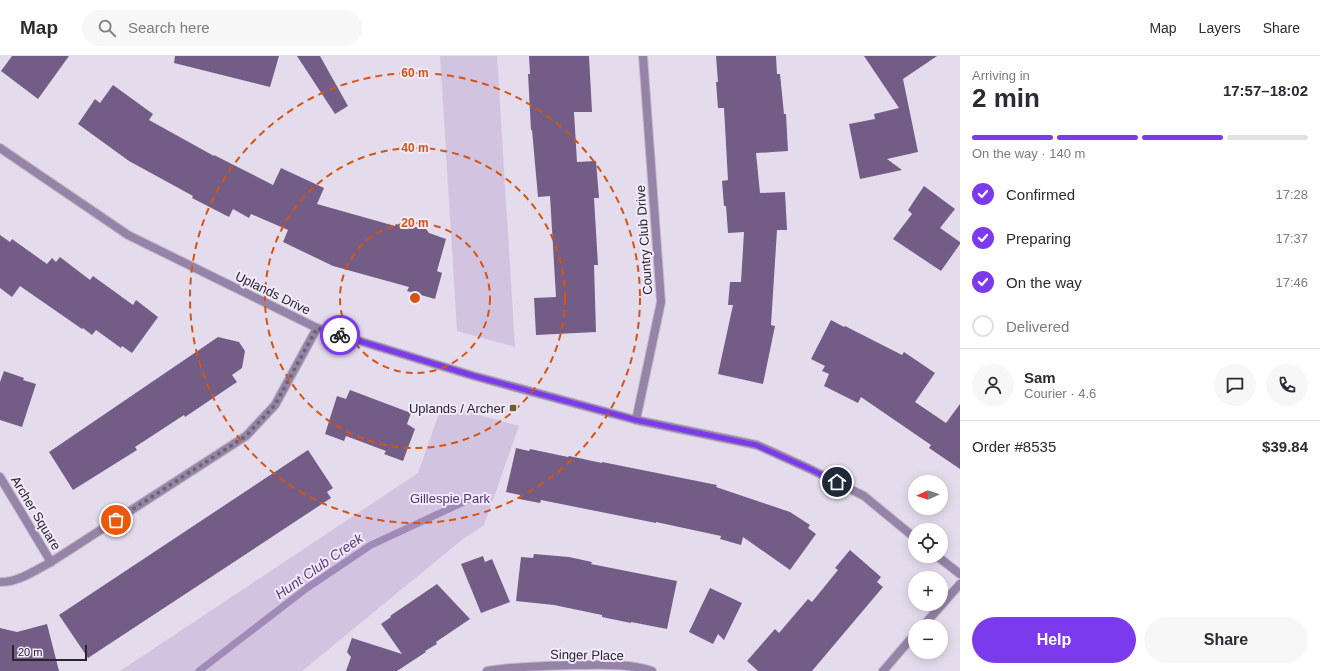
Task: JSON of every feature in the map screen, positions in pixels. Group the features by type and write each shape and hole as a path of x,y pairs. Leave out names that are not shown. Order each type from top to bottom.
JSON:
{"street":[{"name":"Country Club Drive","path":"636,420 661,302 643,56"},
{"name":"Uplands Drive","path":"0,148 128,235 317,328 474,376 636,420 756,445 810,469 864,496 908,532"},
{"name":"Archer Square","path":"0,582 6,582 18,578 51,562 246,436 275,405 317,328"},
{"name":"Archer Square","path":"0,477 51,562"},
{"path":"946,563 960,574"},
{"path":"928,619 960,584"},
{"path":"883,671 908,642"},
{"name":"Singer Place","path":"487,671 596,665 641,668 652,671"}],"green space":[{"path":"440,56 497,56 515,347 457,331"},
{"name":"Gillespie Park","path":"442,405 519,426 484,525 463,539 302,671 120,671 418,473"}],"building":[{"path":"12,56 69,56 38,99 1,71"},
{"path":"175,56 279,56 270,87 174,63"},
{"path":"297,56 320,56 348,106 335,114"},
{"path":"529,56 589,56 592,112 574,112 577,162 596,161 599,198 594,198 598,265 594,265 596,332 536,335 534,298 556,297 550,196 538,197 531,130 528,74 530,74"},
{"path":"716,56 776,56 777,74 780,74 784,114 786,114 788,151 756,153 760,193 785,192 787,230 777,230 771,325 775,326 763,384 718,374 733,305 728,305 730,282 741,282 744,232 728,233 722,181 728,180 724,108 718,108"},
{"path":"864,56 937,56 903,79 918,152 887,159 902,170 860,179 849,124 875,119 874,114 899,108"},
{"path":"113,85 153,114 149,120 214,156 273,185 281,168 324,188 317,204 395,226 396,224 411,228 416,227 426,229 429,233 446,239 437,271 442,273 435,299 407,291 409,287 333,266 283,242 288,230 251,214 249,218 233,209 229,217 192,198 193,196 129,161 78,124 95,99 100,103"},
{"path":"924,186 955,209 940,228 960,242 960,244 941,271 893,239 912,214 908,210"},
{"path":"0,235 10,242 12,239 47,264 52,258 56,262 60,257 90,280 93,276 133,305 136,300 158,317 132,353 122,346 121,348 96,330 92,335 20,286 12,297 0,288"},
{"path":"831,320 902,355 904,352 935,373 915,402 946,423 960,404 960,469 929,448 931,445 861,397 858,403 824,386 829,374 822,371 825,366 811,359"},
{"path":"218,337 239,342 245,351 242,368 232,375 237,382 185,417 184,415 135,447 137,450 73,490 49,452"},
{"path":"4,371 36,384 22,427 0,420 0,382"},
{"path":"350,390 411,413 407,424 415,429 403,461 384,454 386,451 346,436 344,441 325,434 337,396 346,399"},
{"path":"516,448 529,451 530,449 602,462 717,485 716,487 790,512 810,525 808,528 816,534 790,570 743,537 741,545 720,539 721,536 656,522 541,500 540,503 519,499 520,495 506,492"},
{"path":"308,450 333,488 327,492 331,498 88,658 59,615"},
{"path":"850,550 881,577 877,582 883,587 812,671 758,671 747,661 775,629 779,633 808,599 812,602 838,570 835,568"},
{"path":"534,554 569,557 592,562 591,564 677,581 667,629 602,617 602,615 554,605 516,601 521,557 533,558"},
{"path":"483,556 485,562 492,559 510,602 481,613 461,564"},
{"path":"437,584 470,619 436,642 437,644 425,651 426,652 397,671 346,671 351,657 347,652 352,638 402,654 381,624 391,617 390,616"},
{"path":"710,588 742,603 724,640 718,634 713,644 689,632"},
{"path":"47,624 59,671 0,671 0,628 17,632"}],"waterway":[{"name":"Hunt Club Creek","path":"199,671 307,588 371,545 466,501"}],"way so far":[{"path":"116,520 246,436 275,405 317,328 340,335"}],"place":[{"name":"Uplands / Archer","path":"513,408"}],"route":[{"path":"340,335 474,376 636,420 756,445 837,482"}]}
